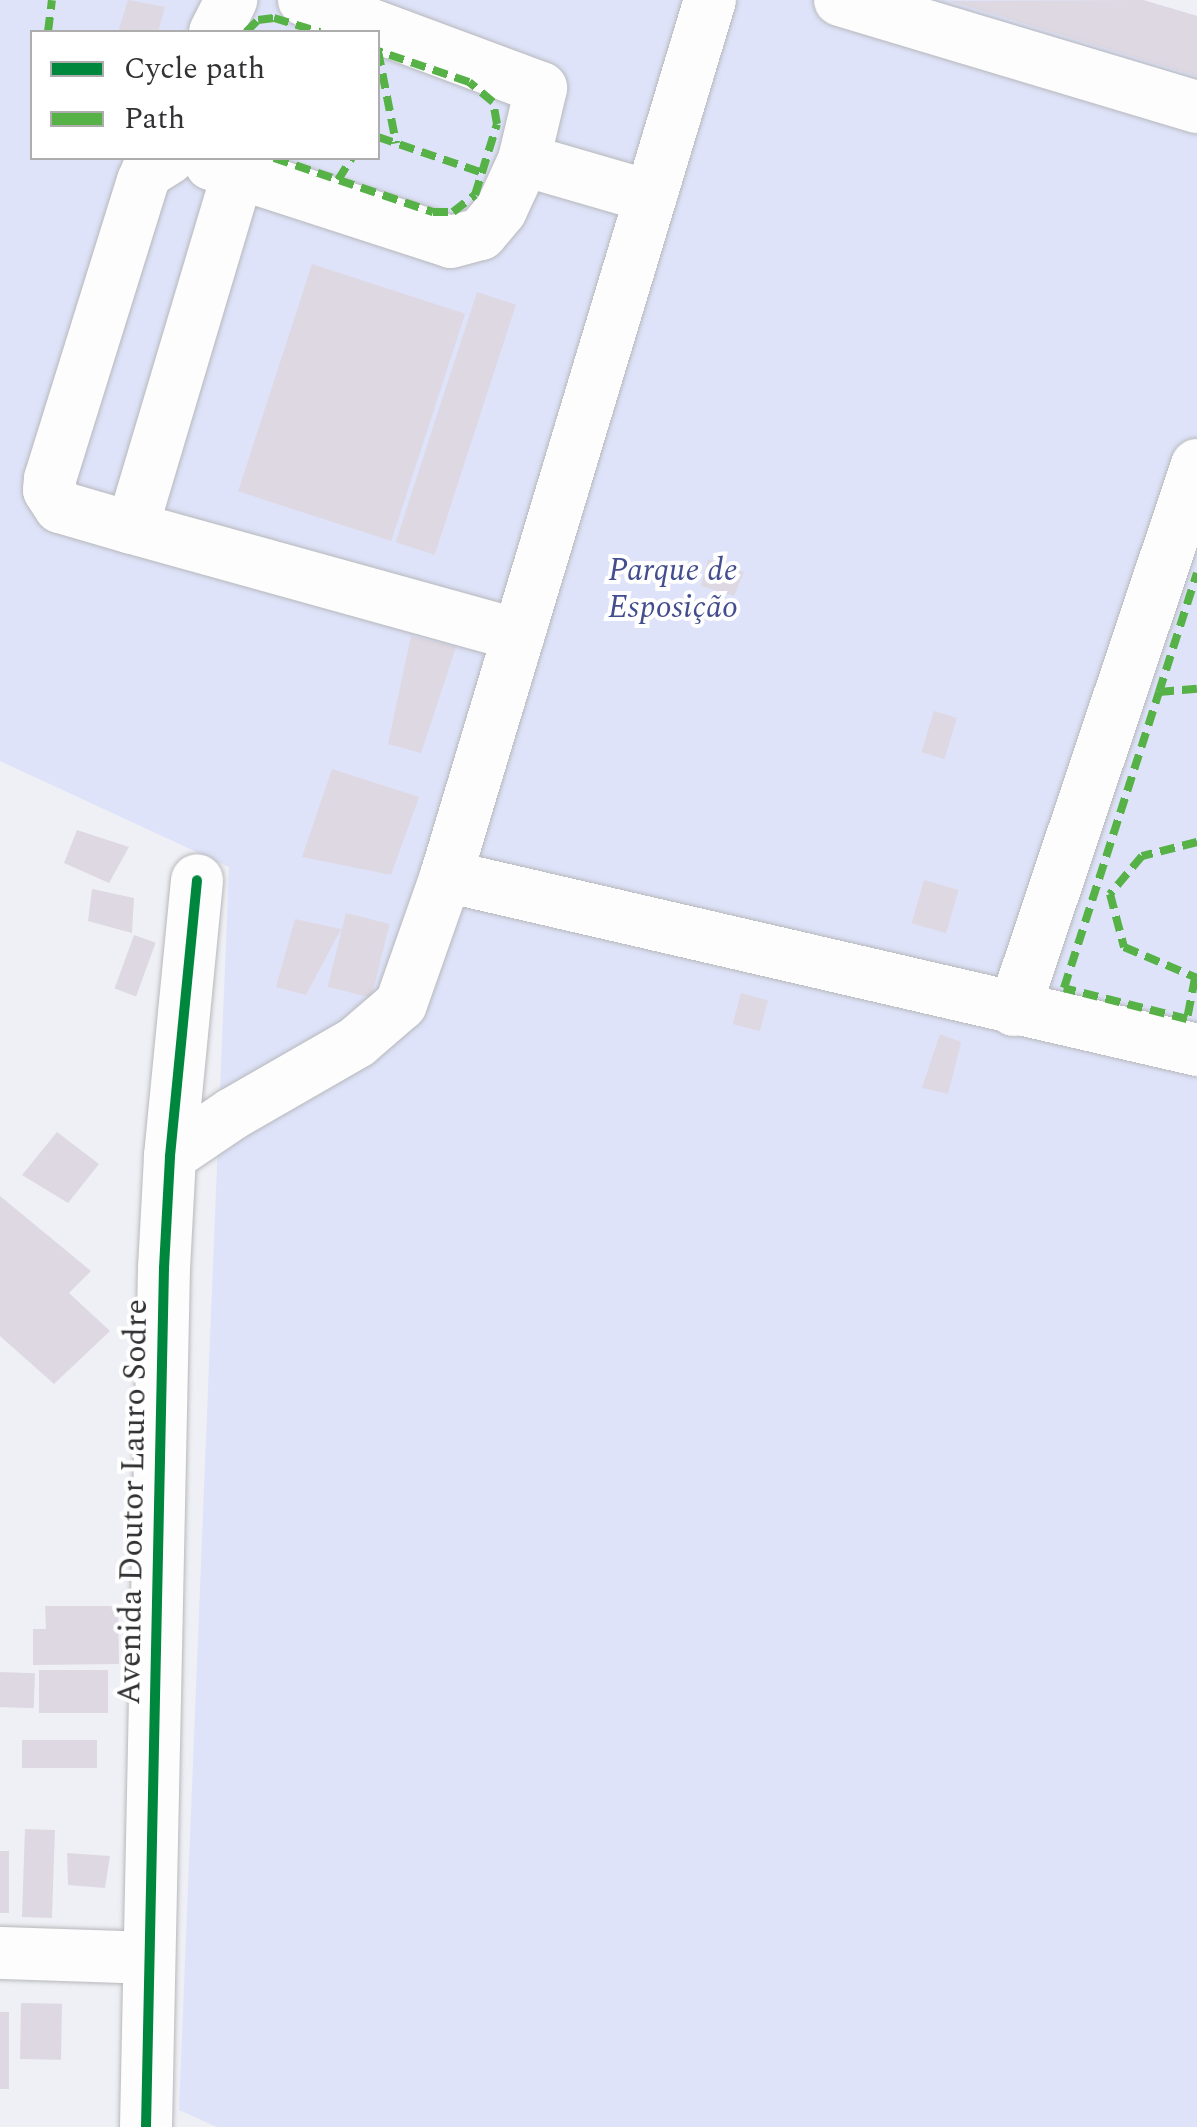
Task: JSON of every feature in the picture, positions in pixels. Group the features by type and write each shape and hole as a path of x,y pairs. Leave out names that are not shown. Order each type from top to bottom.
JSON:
{"street":[{"path":"216,30 232,0"},
{"path":"304,0 542,88 524,160 492,222 481,234 452,242 204,162 147,172 49,490 60,507 518,635"},
{"path":"170,1156 382,1025 401,1004 446,876 710,0"},
{"path":"840,0 1197,107"},
{"path":"524,160 651,197"},
{"path":"132,528 204,162"},
{"path":"1014,1010 1197,465"},
{"path":"446,876 1197,1050"},
{"name":"Avenida Doutor Lauro Sodre","path":"146,2127 170,1156 197,880"},
{"path":"0,1953 149,1958"}],"green space":[{"name":"Parque de Esposição","path":"0,0 1143,0 1197,16 1197,2127 217,2127 179,2110 229,867 0,761"}],"building":[{"path":"128,0 165,7 159,30 119,30"},
{"path":"1143,0 1197,16 1197,76 949,1"},
{"path":"312,264 465,314 391,541 238,491"},
{"path":"477,292 516,305 435,555 396,542"},
{"path":"708,559 744,572 734,596 701,586"},
{"path":"411,636 456,647 421,753 388,744"},
{"path":"934,711 957,718 944,759 921,752"},
{"path":"332,769 419,797 391,875 302,857"},
{"path":"77,830 129,847 109,883 64,863"},
{"path":"924,880 959,890 946,933 912,923"},
{"path":"92,889 134,898 132,933 88,921"},
{"path":"346,913 390,924 371,998 328,987"},
{"path":"295,919 341,929 306,995 276,987"},
{"path":"134,935 156,943 136,996 115,989"},
{"path":"741,993 768,1000 760,1031 733,1024"},
{"path":"940,1034 961,1042 948,1094 922,1088"},
{"path":"57,1132 99,1164 68,1203 22,1175"},
{"path":"0,1196 91,1271 69,1293 110,1331 54,1384 0,1336"},
{"path":"45,1606 118,1606 119,1664 33,1665 33,1629 46,1629"},
{"path":"39,1670 108,1670 108,1713 39,1713"},
{"path":"0,1672 35,1673 34,1708 0,1707"},
{"path":"22,1740 97,1740 97,1768 22,1768"},
{"path":"25,1829 55,1830 52,1918 22,1917"},
{"path":"0,1851 9,1851 9,1913 0,1913"},
{"path":"67,1853 110,1856 105,1888 68,1885"},
{"path":"21,2003 62,2004 61,2060 20,2059"},
{"path":"0,2012 9,2012 9,2089 0,2089"}],"marked path":[{"path":"48,30 52,0"},
{"path":"248,30 258,20 274,18 313,30"},
{"path":"280,160 433,212 453,212 475,195 497,124 493,102 469,82 380,52"},
{"path":"380,61 396,143"},
{"path":"380,138 483,173"},
{"path":"338,180 351,160"},
{"path":"1159,692 1197,573"},
{"path":"1195,978 1187,1019 1064,988 1159,692 1197,689"},
{"path":"1197,842 1142,856 1110,894 1124,947 1197,978"}],"cycle path":[{"path":"146,2127 164,1268 170,1156 197,880"}]}
